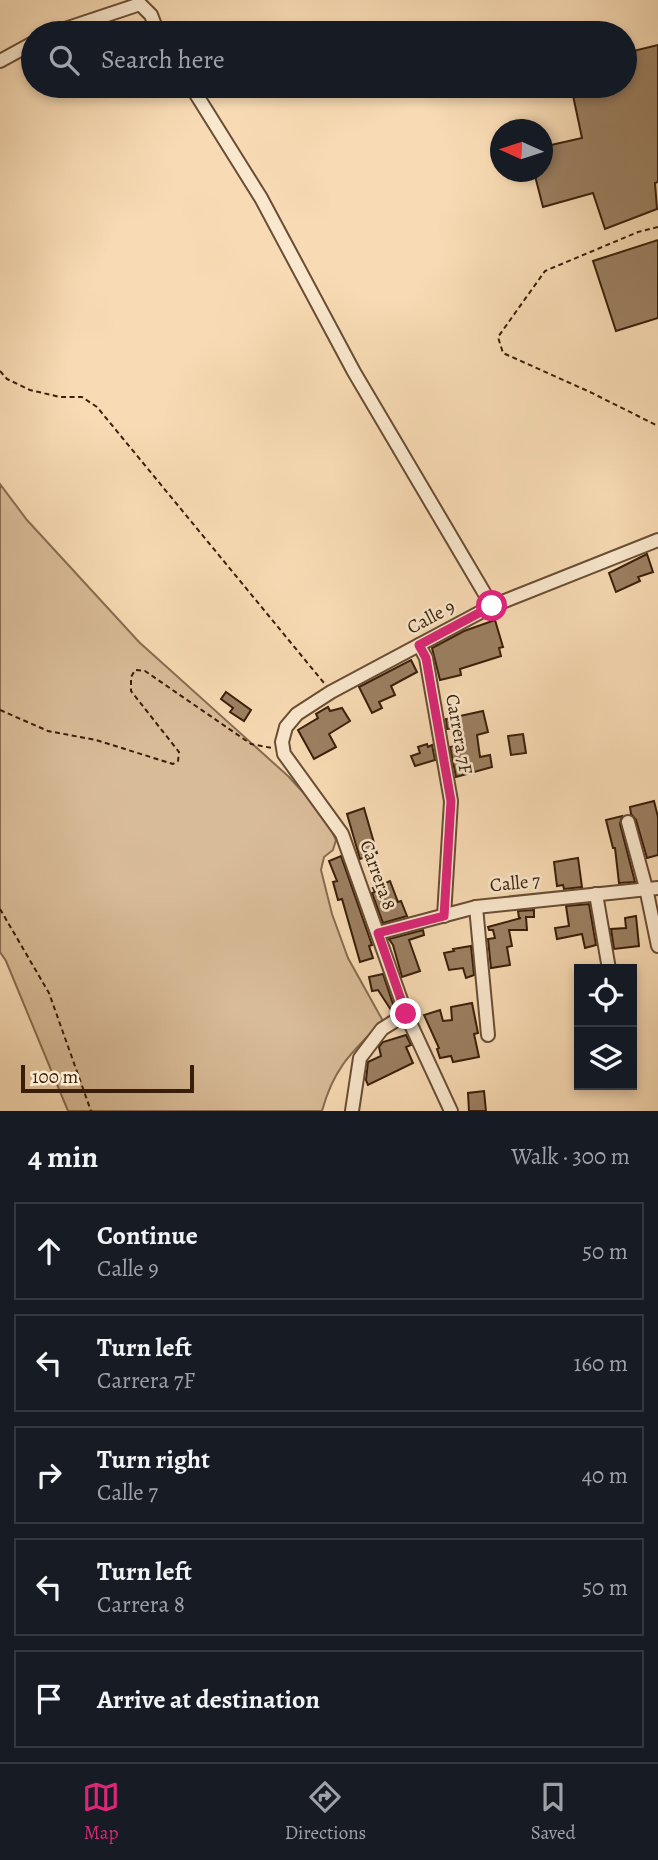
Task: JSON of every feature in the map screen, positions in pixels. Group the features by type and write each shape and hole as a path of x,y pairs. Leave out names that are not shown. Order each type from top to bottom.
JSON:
{"street":[{"path":"89,21 140,4 153,21"},
{"path":"0,61 21,50"},
{"path":"198,98 261,198 354,372 492,606"},
{"name":"Calle 9","path":"283,748 286,727 297,714 331,692 492,606 658,540"},
{"name":"Carrera 7F","path":"419,645 426,658 451,801 444,916"},
{"name":"Carrera 8","path":"283,748 342,834 406,1014 451,1111"},
{"path":"628,822 652,888 658,946"},
{"name":"Calle 7","path":"378,933 476,907 652,888"},
{"path":"596,894 607,964"},
{"path":"476,907 488,1035"},
{"path":"352,1111 360,1058 382,1029 406,1014"}],"path":[{"path":"658,227 638,232 545,271 498,337 503,353 658,426"},
{"path":"0,371 7,379 30,390 60,397 82,397 97,407 331,692"},
{"path":"0,710 48,731 96,740 173,764 178,761 179,752 131,691 131,677 135,670 145,671 251,744 283,748"},
{"path":"0,909 49,993 91,1111"}],"shaded area":[{"path":"0,484 27,520 139,642 288,776 324,815 336,840 333,850 324,857 321,870 332,914 348,958 383,1021 353,1051 338,1071 322,1111 68,1111 0,952"}],"building":[{"path":"658,45 658,182 655,183 657,209 605,229 593,193 543,207 537,182 553,182 553,145 582,138 574,98 637,98 637,50"},
{"path":"658,240 658,318 616,331 593,261"},
{"path":"647,554 653,572 638,577 640,581 616,592 609,573"},
{"path":"495,620 503,647 499,648 501,656 460,669 461,675 440,680 432,648 464,631"},
{"path":"411,660 417,672 391,686 395,695 379,702 382,708 372,713 359,687"},
{"path":"226,692 251,710 244,721 230,712 233,708 221,699"},
{"path":"328,707 330,711 342,708 350,721 329,734 336,747 314,759 298,730 318,718 316,714"},
{"path":"483,711 488,732 477,735 480,757 490,755 492,767 456,777 450,747 462,745 458,727 447,729 446,719"},
{"path":"523,734 526,753 511,755 508,736"},
{"path":"427,744 428,747 432,745 435,760 415,766 411,756 420,753 418,747"},
{"path":"654,801 658,817 658,855 647,858 630,807"},
{"path":"364,808 377,853 360,859 347,814"},
{"path":"622,816 620,824 635,882 619,883 615,848 606,820"},
{"path":"341,856 372,945 369,946 373,958 360,962 342,899 338,900 333,882 337,881 329,861"},
{"path":"578,858 582,887 564,889 563,885 557,886 554,862"},
{"path":"390,881 407,916 383,923 372,893 375,892 373,888"},
{"path":"589,904 596,945 585,948 582,934 557,939 555,928 569,926 566,906"},
{"path":"534,910 534,917 526,917 527,930 509,930 512,946 507,947 510,965 491,968 488,939 495,938 493,930 488,927 521,918 518,911"},
{"path":"636,916 639,946 614,949 611,929 626,928 625,918"},
{"path":"423,930 424,935 409,940 420,971 402,977 389,939"},
{"path":"471,946 474,975 466,978 463,968 449,970 444,953"},
{"path":"383,974 394,1007 391,1010 378,990 372,991 369,977"},
{"path":"472,1003 479,1057 453,1062 451,1056 440,1058 439,1048 424,1015 440,1010 443,1021 452,1020 451,1007"},
{"path":"406,1035 411,1045 406,1047 413,1063 368,1085 368,1062 381,1056 379,1047 383,1042"},
{"path":"484,1091 486,1111 469,1111 468,1093"}],"route":[{"path":"406,1014 378,933 444,916 451,801 426,658 419,645 492,606"}]}
